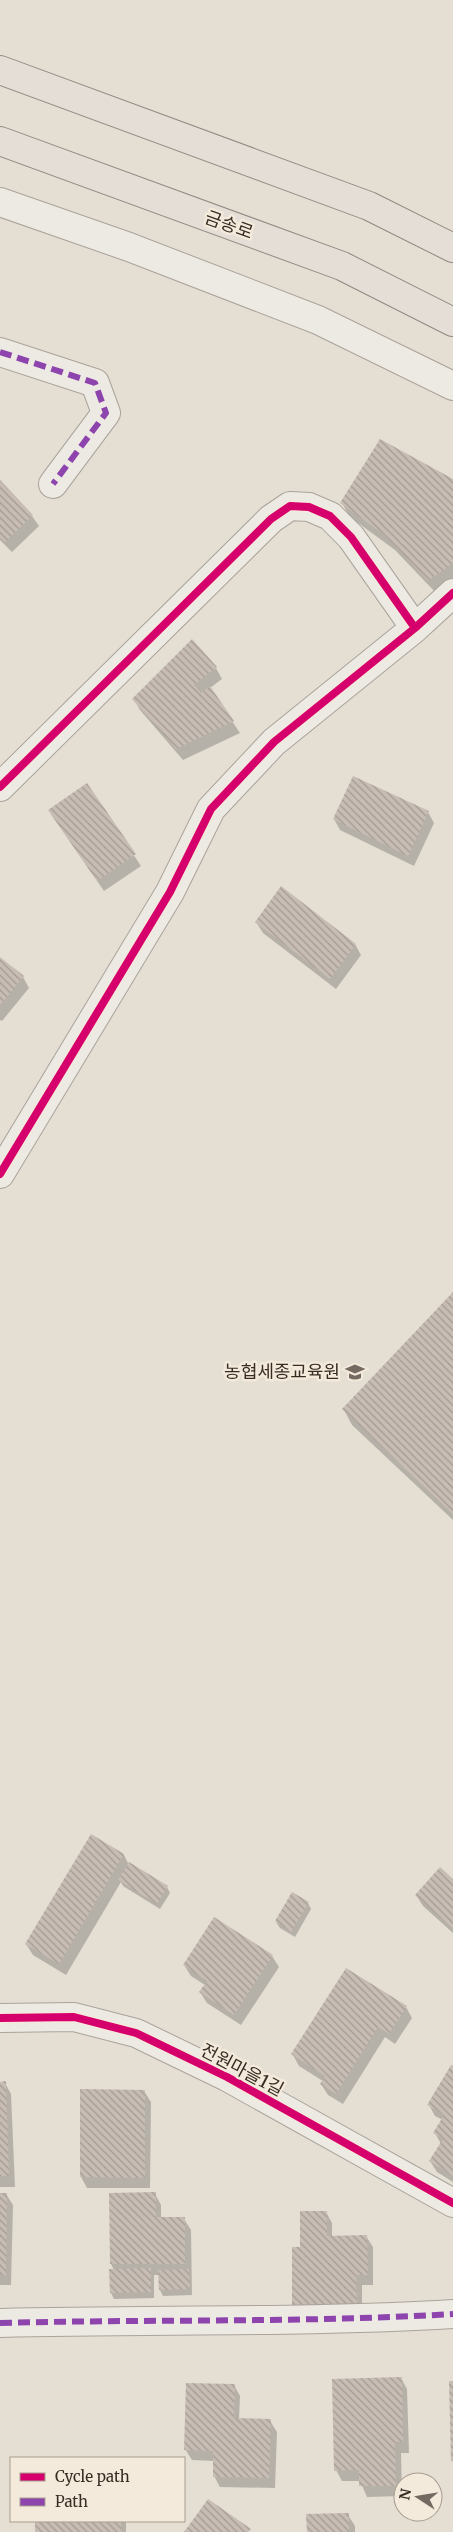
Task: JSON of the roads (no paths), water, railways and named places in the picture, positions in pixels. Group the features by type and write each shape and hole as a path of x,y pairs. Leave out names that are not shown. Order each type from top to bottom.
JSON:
{"main road":[{"path":"0,70 369,206 453,248"},
{"name":"금송로","path":"0,141 342,266 453,322"}],"street":[{"path":"0,202 129,247 318,320 453,386"},
{"path":"0,352 95,383 106,412 53,484"},
{"path":"0,787 270,519 290,506 310,507 330,516 351,537 415,628"},
{"path":"0,1174 170,892 211,809 274,742 415,628 453,593"},
{"name":"전원마을1길","path":"0,2018 74,2017 136,2033 227,2077 453,2203"},
{"path":"0,2323 138,2319 365,2320 453,2314"}],"place":[{"name":"농협세종교육원","path":"355,1372"}]}
